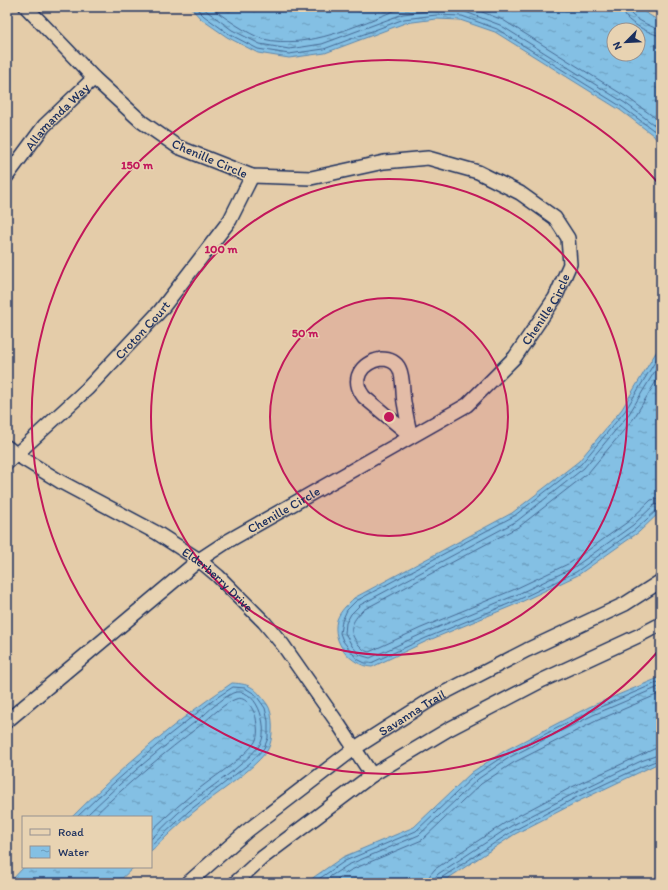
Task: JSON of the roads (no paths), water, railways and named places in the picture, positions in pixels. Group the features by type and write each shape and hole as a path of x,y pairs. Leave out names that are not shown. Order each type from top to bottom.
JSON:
{"street":[{"name":"Chenille Circle","path":"7,721 199,560 228,541 467,405 516,357 556,298 570,264 568,238 555,218 520,194 478,172 428,158 384,162 310,178 252,176 178,147 142,122 94,78 26,7"},
{"name":"Allamanda Way","path":"7,176 44,126 94,78"},
{"name":"Croton Court","path":"10,455 87,389 160,311 230,220 252,176"},
{"path":"374,360 390,360 399,368 402,377 404,403 411,436 364,396 360,390 358,381 359,372 363,367 374,360"},
{"name":"Elderberry Drive","path":"10,455 157,533 199,560 218,576 264,622 278,639 298,665 372,774"},
{"name":"Savanna Trail","path":"188,883 246,831 355,748 432,699 527,650 625,604 661,581"},
{"path":"234,883 262,858 372,774 449,729 543,680 661,624"}],"water":[{"path":"190,7 636,7 661,22 661,145 653,135 620,110 495,32 460,20 436,19 405,23 325,53 289,58 258,53 227,37 201,19"},
{"path":"661,344 661,511 639,532 578,575 519,603 427,641 372,667 364,666 357,662 344,651 337,636 337,620 342,611 354,598 512,513 579,461 622,409"},
{"path":"661,677 661,762 579,801 515,834 441,883 307,883 343,857 414,827 472,772 506,750 589,707"},
{"path":"232,683 244,684 256,691 269,708 272,720 272,734 267,751 241,776 191,814 152,850 152,816 73,816 149,746"},
{"path":"23,868 133,868 117,883 9,883"}]}
